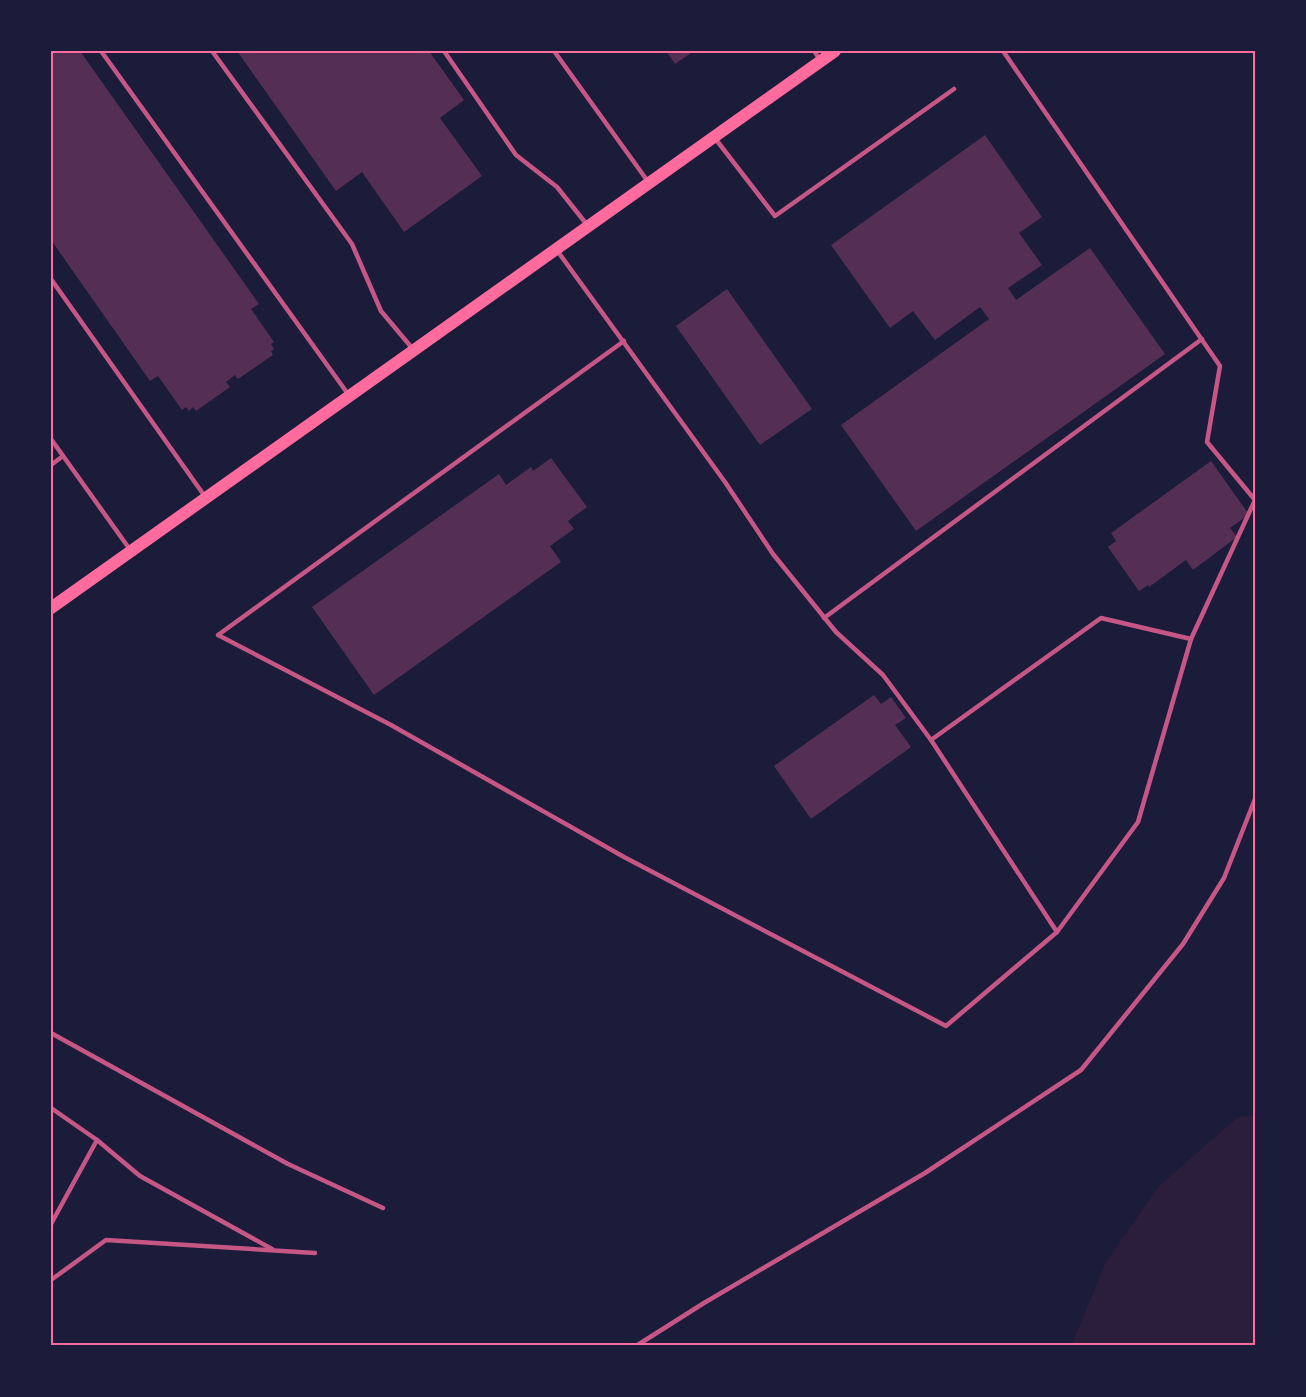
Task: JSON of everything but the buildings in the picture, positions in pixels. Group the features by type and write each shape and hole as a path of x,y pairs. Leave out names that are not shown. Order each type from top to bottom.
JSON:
{"main road":[{"path":"51,608 714,137 817,56 835,51"}],"lane":[{"path":"101,51 350,396"},
{"path":"213,51 352,244 381,311 414,351"},
{"path":"444,51 516,155 557,187 588,226"},
{"path":"554,51 649,183"},
{"path":"624,341 218,635 391,725 624,857 946,1026 1057,932 1138,822 1191,639 1255,500 1207,442 1220,366 1003,51"},
{"path":"714,137 775,216 954,89"},
{"path":"556,249 725,482 773,554 836,632 883,675 931,740 1057,932"},
{"path":"51,279 206,498"},
{"path":"824,618 1202,339"},
{"path":"51,439 131,551"},
{"path":"51,465 63,456"},
{"path":"931,740 1101,618 1191,639"},
{"path":"636,1346 704,1303 925,1173 1081,1070 1183,944 1224,878 1255,799"},
{"path":"51,1033 288,1164 383,1208"},
{"path":"51,1108 97,1140 140,1176 274,1250"},
{"path":"51,1224 97,1140"},
{"path":"51,1280 106,1240 315,1253"}],"shaded area":[{"path":"1255,1115 1255,1346 1071,1346 1106,1262 1159,1186 1238,1117"}]}
